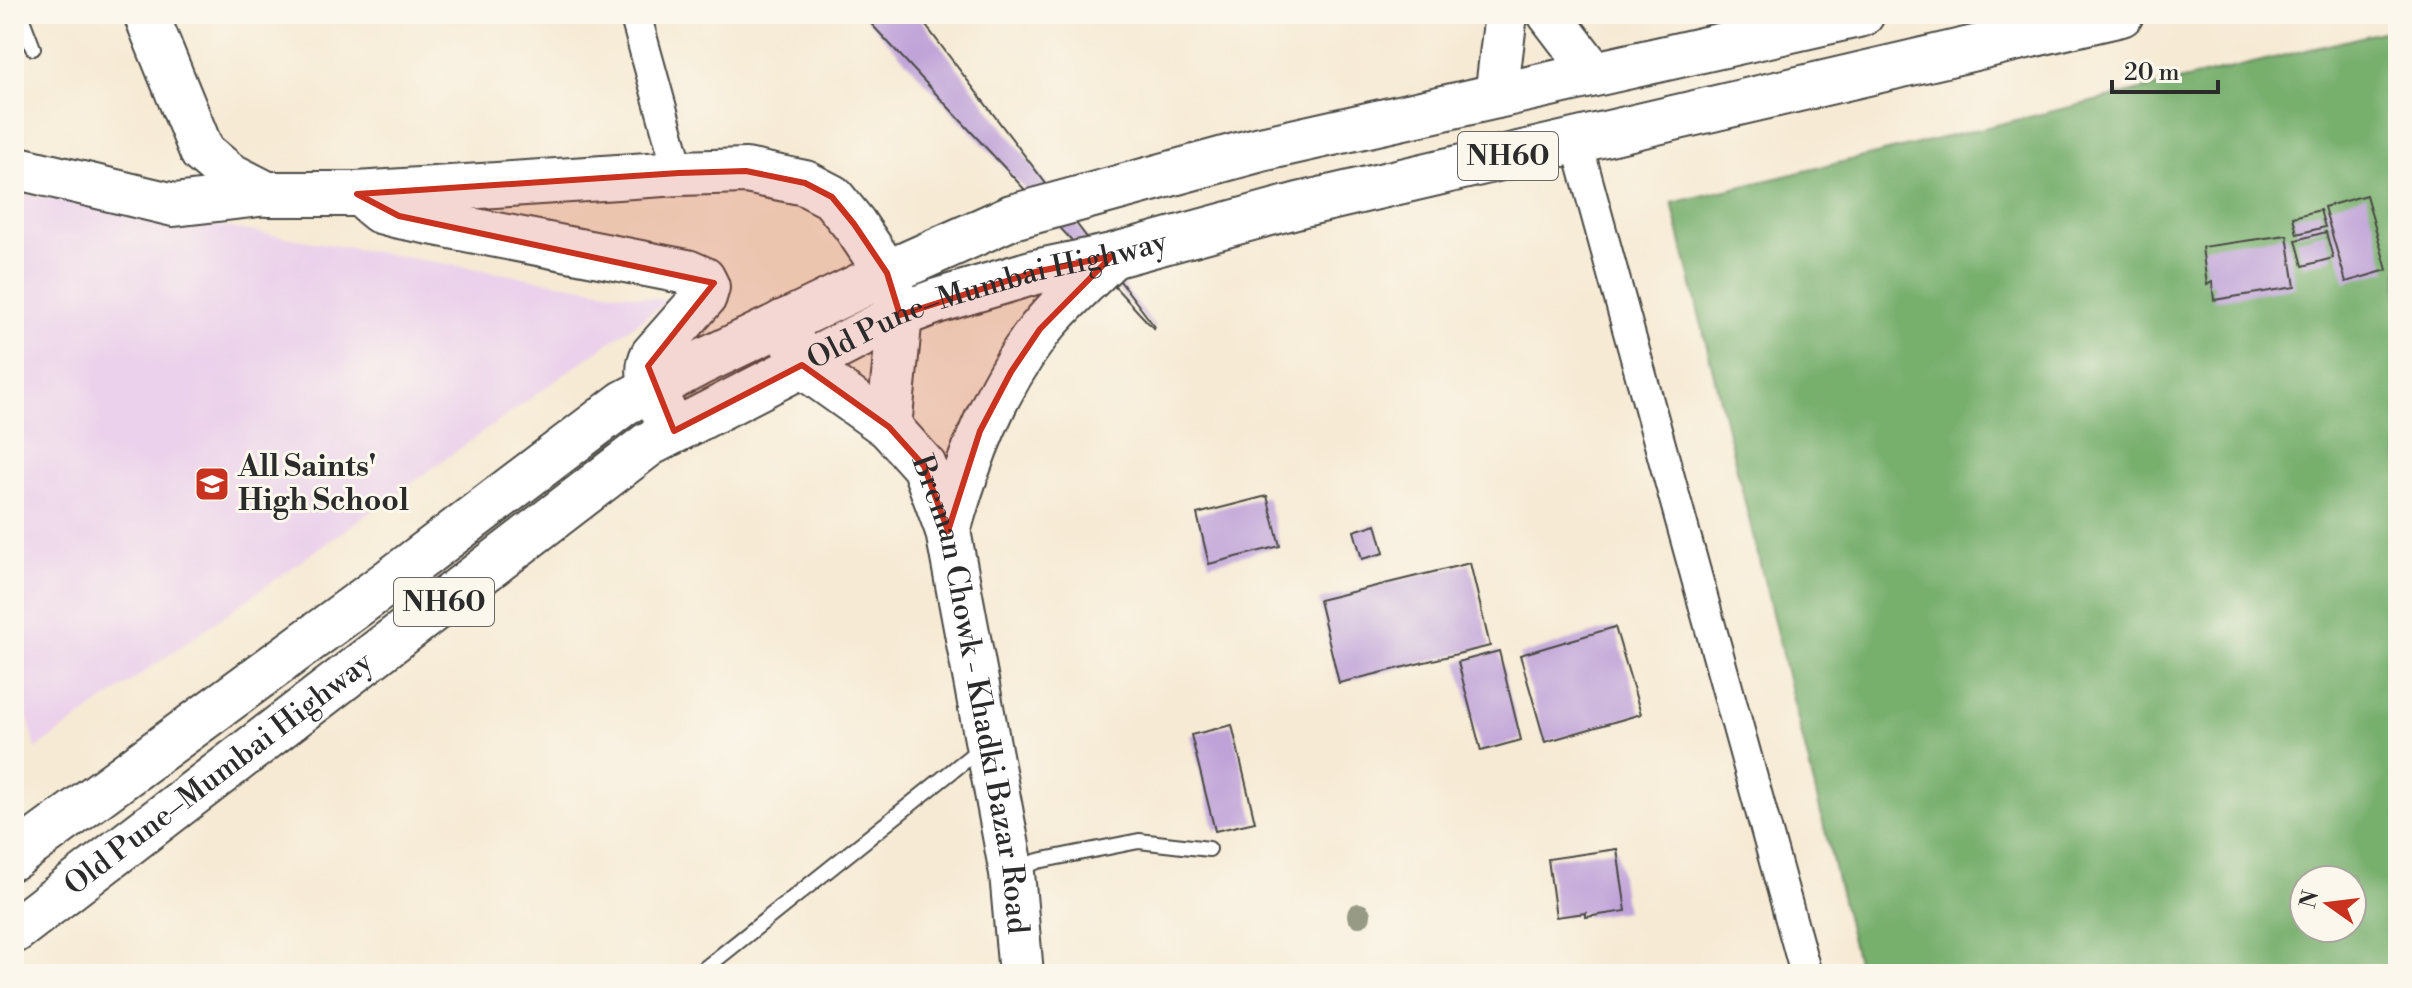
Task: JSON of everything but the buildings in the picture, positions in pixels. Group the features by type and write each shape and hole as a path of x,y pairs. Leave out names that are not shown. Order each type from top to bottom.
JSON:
{"main road":[{"path":"146,14 202,152 228,174 267,194"},
{"path":"1496,97 1506,14"},
{"path":"1549,14 1594,73"},
{"name":"Old Pune–Mumbai Highway","path":"14,857 387,583 624,403 887,273 1012,217 1261,149 1862,14"},
{"name":"Old Pune–Mumbai Highway","path":"14,931 649,444 900,315 1035,272 1112,256 1299,205 2121,14"},
{"name":"Breman Chowk - Khadki Bazar Road","path":"14,167 174,205 267,194 357,194 679,173 746,171 805,183 832,197 887,273 900,315 889,427"},
{"path":"357,194 380,211 399,216 687,272 703,279 707,287 704,297 653,355 648,366 647,378 674,431"},
{"path":"948,531 980,431 1011,372 1040,329 1112,256"},
{"path":"784,322 802,365"},
{"name":"Breman Chowk - Khadki Bazar Road","path":"802,365 889,427 924,466 948,531 1012,871 1021,974"}],"street":[{"path":"635,14 679,173"},
{"path":"1576,140 1806,974"}],"lane":[{"path":"20,14 33,48"},
{"path":"698,974 987,743"},
{"path":"1012,871 1038,861 1139,841 1209,849"}],"highlighted area":[{"path":"746,171 805,183 832,197 854,224 887,273 900,315 1035,272 1112,256 1040,329 1011,372 980,431 948,531 924,466 889,427 802,365 674,431 648,366 714,283 399,216 357,194"}],"shaded area":[{"name":"All Saints' High School","path":"14,192 668,301 36,749 14,666"}],"green space":[{"path":"2398,28 2398,974 1860,974 1672,203"}],"place":[{"name":"All Saints' High School","path":"212,484"}]}
